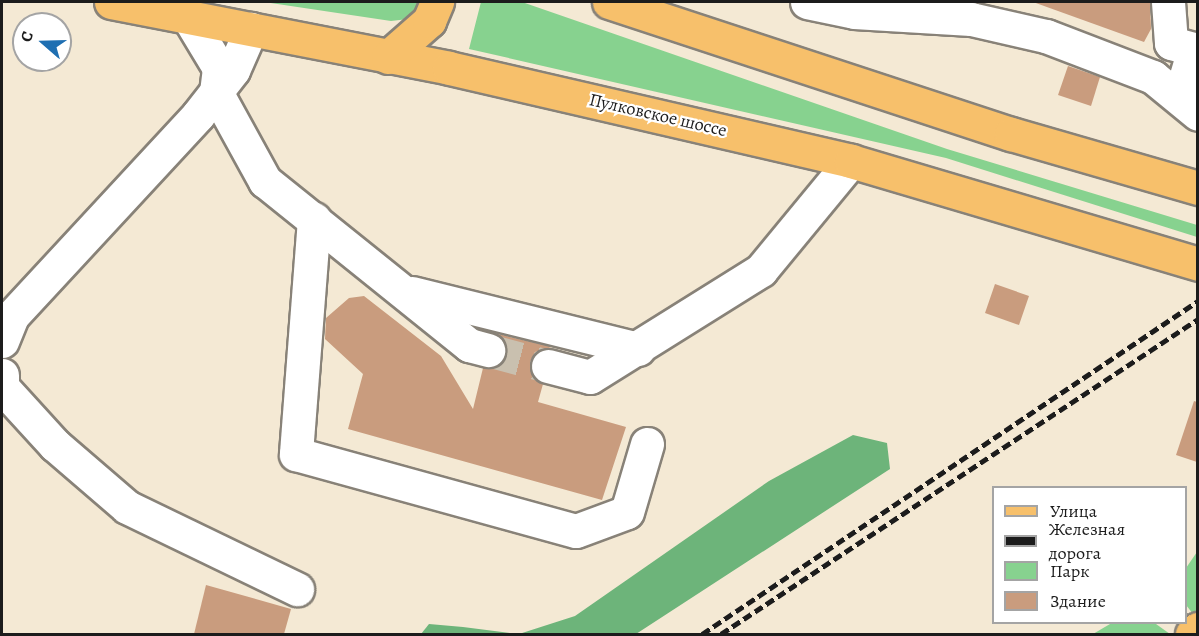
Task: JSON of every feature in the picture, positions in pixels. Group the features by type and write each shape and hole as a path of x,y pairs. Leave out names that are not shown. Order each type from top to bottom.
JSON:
{"main road":[{"name":"Пулковское шоссе","path":"111,2 187,15 388,57 851,161 1197,264"},
{"path":"388,57 429,21 437,2"},
{"path":"609,2 1011,134 1197,188"},
{"path":"1192,634 1197,629"}],"street":[{"path":"811,2 854,12 971,19 1046,36 1116,59 1189,105 1196,50 1171,43 1168,2"},
{"path":"187,15 219,68 216,92 265,181 469,345 488,350"},
{"path":"2,341 12,316 216,92 233,70 251,28"},
{"path":"548,366 590,377 761,270 851,161"},
{"path":"314,219 296,454 576,531 627,512 646,444"},
{"path":"401,290 638,349"},
{"path":"2,383 55,446 127,507 297,589"}],"green space":[{"path":"264,2 419,2 419,8 408,19 391,21"},
{"path":"481,2 522,2 947,149 1197,225 1197,237 946,158 469,49"},
{"path":"853,435 887,443 890,469 636,634 519,634 575,616 769,481"},
{"path":"1197,552 1197,619 1187,606 1187,567"},
{"path":"429,624 463,627 517,634 421,634"},
{"path":"1110,624 1156,624 1170,634 1093,634"}],"building":[{"path":"1033,2 1150,2 1151,29 1144,42"},
{"path":"1068,66 1100,77 1091,106 1058,95"},
{"path":"995,284 1029,296 1019,325 985,313"},
{"path":"364,296 441,356 473,409 483,368 493,368 506,355 506,345 494,333 552,347 535,352 530,362 534,379 543,384 538,402 626,427 602,500 348,429 363,374 325,339 326,318 349,298"},
{"path":"1194,401 1197,402 1197,462 1176,455"},
{"path":"206,585 291,609 284,634 194,634"}],"tunnel":[{"path":"488,350 548,366"}],"railway":[{"path":"702,634 1198,301"},
{"path":"721,634 1198,319"}]}
